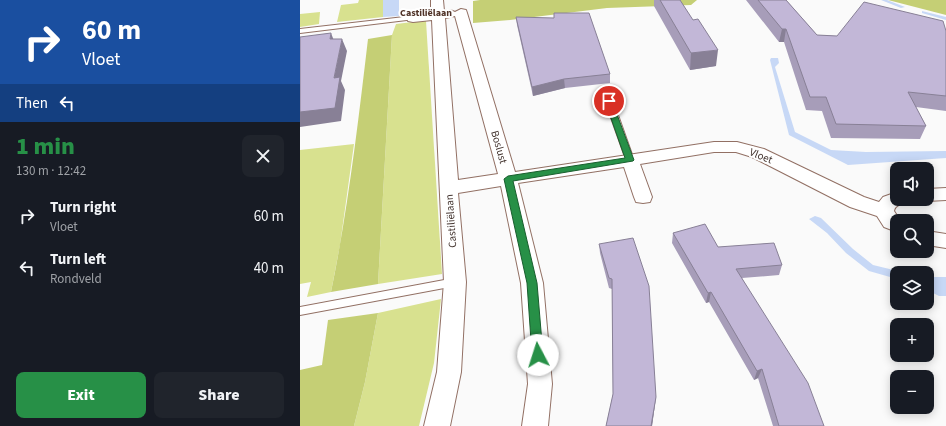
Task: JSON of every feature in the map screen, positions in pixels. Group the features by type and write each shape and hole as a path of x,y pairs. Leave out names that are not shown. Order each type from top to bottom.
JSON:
{"street":[{"path":"413,18 437,8 462,7"},
{"name":"Boslust","path":"462,7 508,179 532,283 540,384 535,426"},
{"name":"Castiliëlaan","path":"437,8 455,282 449,372 437,426"},
{"name":"Vloet","path":"449,188 714,147 737,147 758,153 856,202 890,205"},
{"path":"630,160 643,197"},
{"path":"934,195 946,194"},
{"path":"934,239 946,241"}],"lane":[{"path":"300,31 413,18"},
{"path":"609,101 630,160"},
{"path":"300,311 455,282"}],"green space":[{"path":"359,0 383,0 383,17 337,22 341,5 358,3"},
{"path":"697,0 691,5 607,8 473,23 473,1"},
{"path":"888,0 946,0 946,15"},
{"path":"320,12 319,24 300,27 300,14"},
{"path":"426,21 442,274 378,284 392,35 396,24"},
{"path":"392,35 378,284 331,292 348,198 368,39"},
{"path":"354,144 340,245 331,292 307,297 311,282 300,284 300,150"},
{"path":"441,299 434,363 419,426 354,426 365,382 378,313"},
{"path":"378,313 365,382 354,426 300,426 300,370 322,365 328,320"}],"water":[{"path":"383,0 399,0 399,16 383,17"},
{"path":"771,58 778,58 779,63 775,67 795,132 831,150 866,152 946,151 946,158 848,165 789,135 770,60"},
{"path":"815,216 821,218 853,249 873,265 890,269 890,277 869,271 846,253 827,233 809,219"},
{"path":"934,277 946,277 946,296 939,296 934,294"}],"building":[{"path":"660,0 680,0 693,20 698,19 718,50 691,53"},
{"path":"758,0 786,0 817,35 837,36 864,2 943,21 946,31 946,96 908,92 926,126 836,124 826,97 810,97 786,29 782,29"},
{"path":"554,13 589,13 610,74 564,79 532,87 516,17 554,18"},
{"path":"331,33 330,39 342,39 334,78 340,77 335,108 300,112 300,37"},
{"path":"705,224 718,247 774,243 782,265 736,269 808,383 824,426 779,426 762,369 757,371 711,292 708,293 673,233"},
{"path":"633,238 649,286 656,397 651,426 606,426 613,394 612,279 609,278 599,244"}],"waterway":[{"path":"883,0 903,7"},
{"path":"924,12 946,19"}],"district":[{"name":"Castiliëlaan","path":"426,13"}],"route":[{"path":"538,355 532,283 508,179 630,160 609,101"}]}
